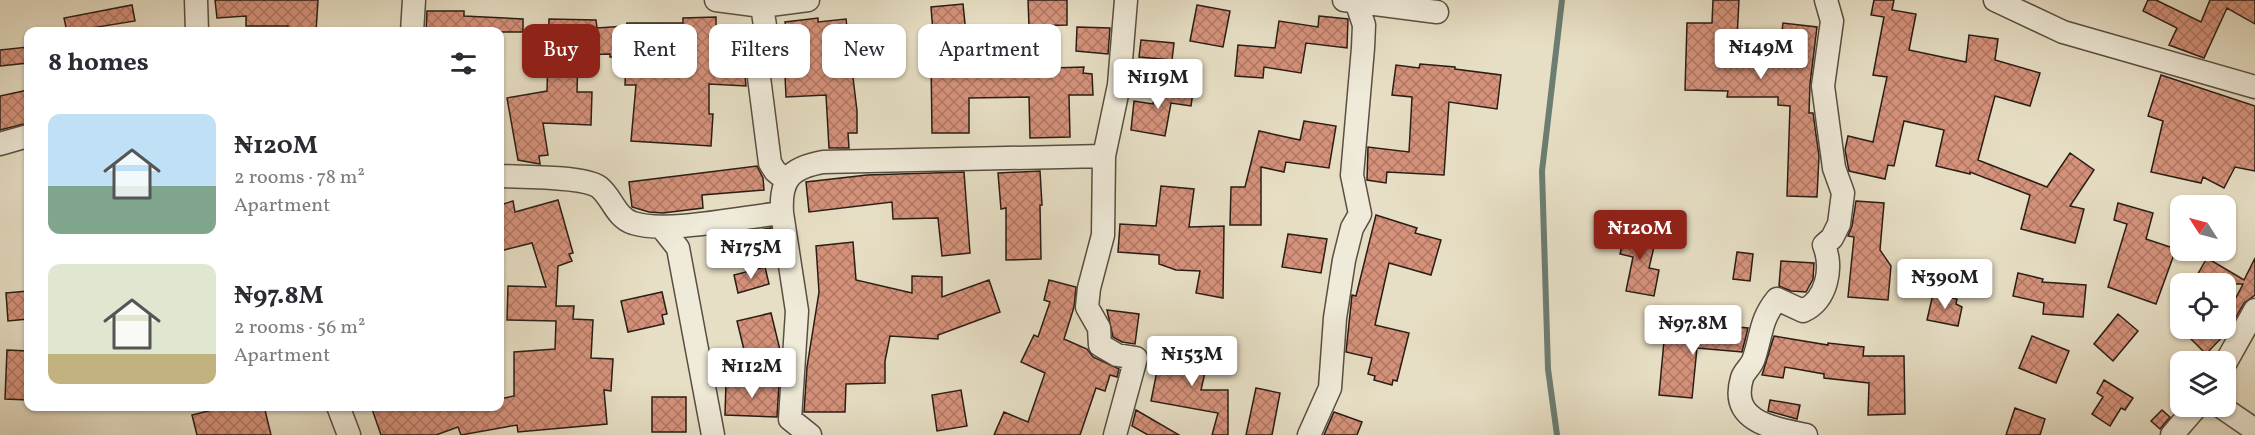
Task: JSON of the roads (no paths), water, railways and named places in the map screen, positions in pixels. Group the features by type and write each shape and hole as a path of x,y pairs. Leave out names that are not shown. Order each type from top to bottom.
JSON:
{"street":[{"path":"196,0 197,27"},
{"path":"412,27 414,0"},
{"path":"716,0 764,3 808,0"},
{"path":"1115,435 1136,358 1117,355 1100,345 1099,328 1087,307 1089,288 1103,235 1104,156 1119,85 1126,0"},
{"path":"1806,435 1754,419 1740,407 1739,398 1742,376 1754,361 1766,313 1777,299 1803,311 1813,307 1827,286 1828,255 1824,245 1832,238 1839,224 1843,193 1834,168 1823,86 1832,21 1826,0"},
{"path":"1995,0 2063,32 2255,87"},
{"path":"1349,1 1437,12"},
{"path":"1309,435 1330,388 1335,318 1344,260 1352,228 1360,214 1352,175 1364,25 1349,1"},
{"path":"764,3 767,39 756,54 770,163 775,171 786,180"},
{"path":"0,144 24,137"},
{"path":"810,435 790,419 797,311 782,213 781,197 786,180 801,166 823,162 1104,156"},
{"path":"504,176 581,181 599,187 621,215 631,223 662,228 782,213"},
{"path":"662,228 678,248 713,435"},
{"path":"2232,351 2255,310"},
{"path":"340,411 349,435"},
{"path":"2172,435 2188,417"},
{"path":"2236,417 2255,430"}],"waterway":[{"path":"1557,435 1548,369 1542,171 1562,0"}]}
